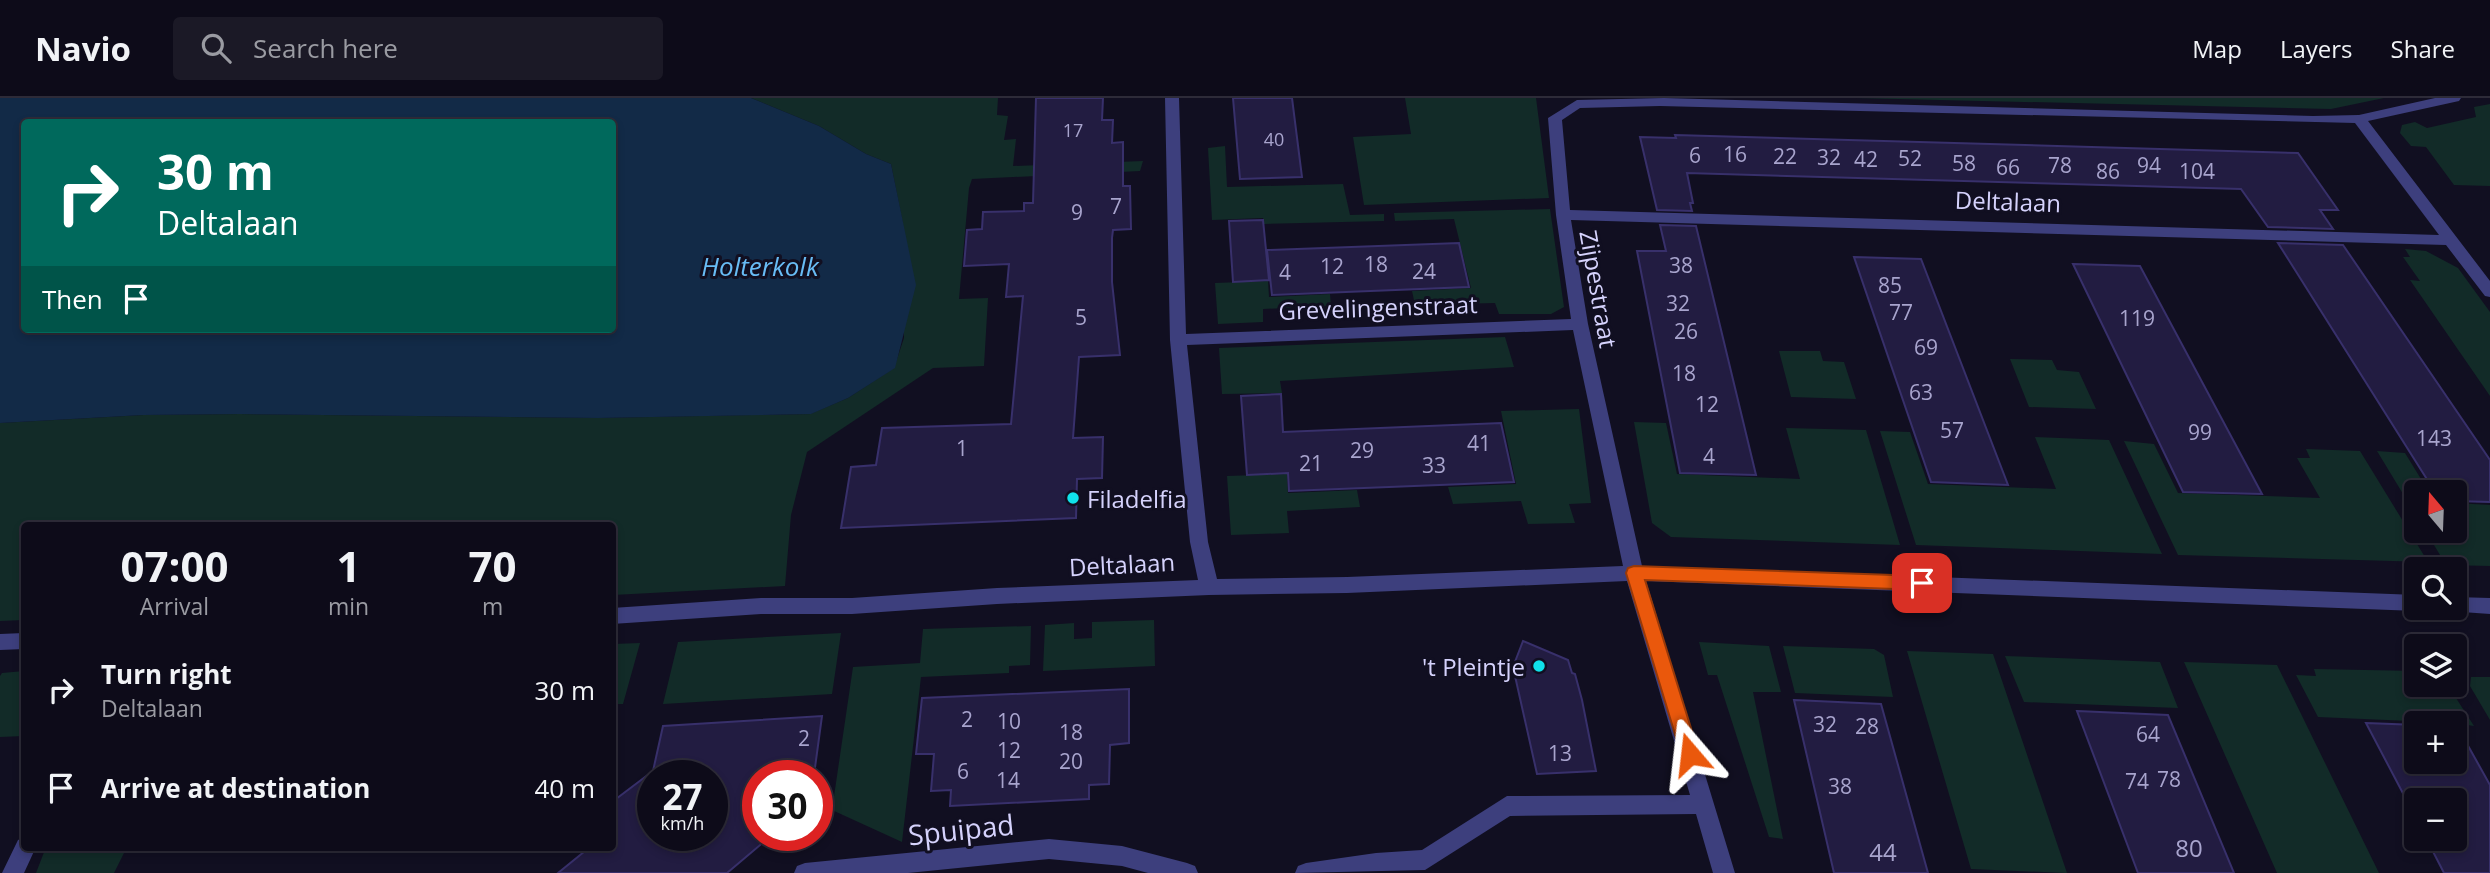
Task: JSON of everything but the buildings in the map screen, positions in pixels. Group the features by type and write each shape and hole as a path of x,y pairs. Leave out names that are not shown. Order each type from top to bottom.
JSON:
{"street":[{"path":"1172,98 1178,340 1199,542 1209,587"},
{"path":"1659,100 2313,120 2359,119 2454,98"},
{"name":"Zijpestraat","path":"1634,573 1580,324 1563,215 1555,118 1577,104 1659,100"},
{"path":"2359,119 2490,292"},
{"name":"Deltalaan","path":"1563,215 2452,240"},
{"name":"Grevelingenstraat","path":"1178,340 1580,324"},
{"path":"1634,573 1724,873"},
{"name":"Deltalaan","path":"616,616 761,606 852,606 1209,587 1348,585 1634,573 2404,603"},
{"path":"2467,605 2490,606"},
{"path":"0,642 21,641"},
{"path":"1306,873 1376,863 1425,860 1507,806 1705,804"},
{"name":"Spuipad","path":"805,873 1049,849 1122,856 1187,873"},
{"path":"13,873 23,851"}],"green space":[{"path":"751,98 998,98 997,115 1008,116 1004,140 1016,139 1013,166 1143,161 1140,171 972,179 959,299 988,298 984,366 933,368 807,452 791,515 785,586 616,595 616,522 21,522 21,620 0,621 0,423 143,415 598,418 810,414 848,398 894,368 904,338 903,224 891,164 866,154 819,126"},
{"path":"1405,98 1536,98 1549,198 1364,205 1353,137 1411,134"},
{"path":"1855,98 2384,98 2331,109"},
{"path":"2490,104 2490,186 2454,185 2426,147 2411,146 2400,133 2402,125 2415,122 2427,128 2476,117 2474,107"},
{"path":"1225,146 1227,187 1343,184 1350,215 1384,214 1384,221 1264,224 1263,218 1212,220 1208,148"},
{"path":"1550,209 1564,307 1551,314 1499,314 1495,303 1415,305 1412,291 1471,288 1454,219 1395,221 1394,213"},
{"path":"2405,249 2426,251 2458,268 2490,312 2490,396 2410,280 2420,281 2403,257 2410,257"},
{"path":"1268,281 1269,297 1330,294 1331,306 1263,309 1263,322 1218,324 1215,283"},
{"path":"1505,337 1514,367 1280,381 1282,393 1222,394 1219,348"},
{"path":"1779,351 1820,351 1823,361 1844,362 1856,399 1791,397"},
{"path":"2010,359 2052,360 2057,370 2079,372 2096,409 2029,407"},
{"path":"1579,409 1591,503 1569,504 1575,523 1528,524 1521,501 1453,504 1448,487 1516,484 1501,411"},
{"path":"1634,422 1666,423 1677,474 1800,479 1786,428 1866,430 1900,545 1671,537 1652,523"},
{"path":"1880,431 1910,432 1928,484 2056,489 2035,437 2109,440 2162,554 1916,545"},
{"path":"2124,441 2154,444 2178,493 2320,498 2297,458 2310,458 2306,449 2360,451 2404,523 2404,543 2416,543 2425,557 2404,557 2404,561 2178,555"},
{"path":"2377,451 2405,453 2422,480 2404,480 2404,496"},
{"path":"1287,474 1288,493 1357,490 1360,507 1287,511 1289,533 1231,535 1227,476"},
{"path":"2468,504 2490,505 2490,566 2467,565 2467,557 2441,557 2433,543 2468,542"},
{"path":"1154,620 1155,666 1043,671 1045,625 1074,623 1074,639 1092,638 1092,622"},
{"path":"1031,626 1030,665 1009,666 1009,673 921,677 902,842 833,810 833,803 853,667 920,663 923,629"},
{"path":"841,633 832,694 663,704 678,642"},
{"path":"1699,642 1769,646 1781,692 1753,692 1783,839 1769,837 1717,675 1708,675"},
{"path":"640,643 623,704 616,704 616,644"},
{"path":"1783,646 1874,649 1884,655 1893,697 1795,693"},
{"path":"1907,651 1993,654 2067,873 1971,869"},
{"path":"2005,656 2160,662 2178,708 2024,702"},
{"path":"2184,662 2277,665 2379,873 2277,873"},
{"path":"2314,669 2404,671 2404,697 2455,697 2464,711 2404,711 2404,721 2318,717 2296,675 2316,676"},
{"path":"21,671 21,736 0,737 2,673"},
{"path":"2471,677 2490,677 2490,720 2470,686"},
{"path":"2467,715 2474,726 2467,725"},
{"path":"44,851 125,851 114,873 36,873"}],"water":[{"name":"Holterkolk","path":"0,98 751,98 819,126 866,154 891,164 916,285 895,368 848,398 811,414 598,418 143,415 0,423"}],"place":[{"name":"Filadelfia","path":"1073,498"},
{"name":"'t Pleintje","path":"1539,666"}],"route":[{"path":"1690,754 1634,573 1922,583"}]}
